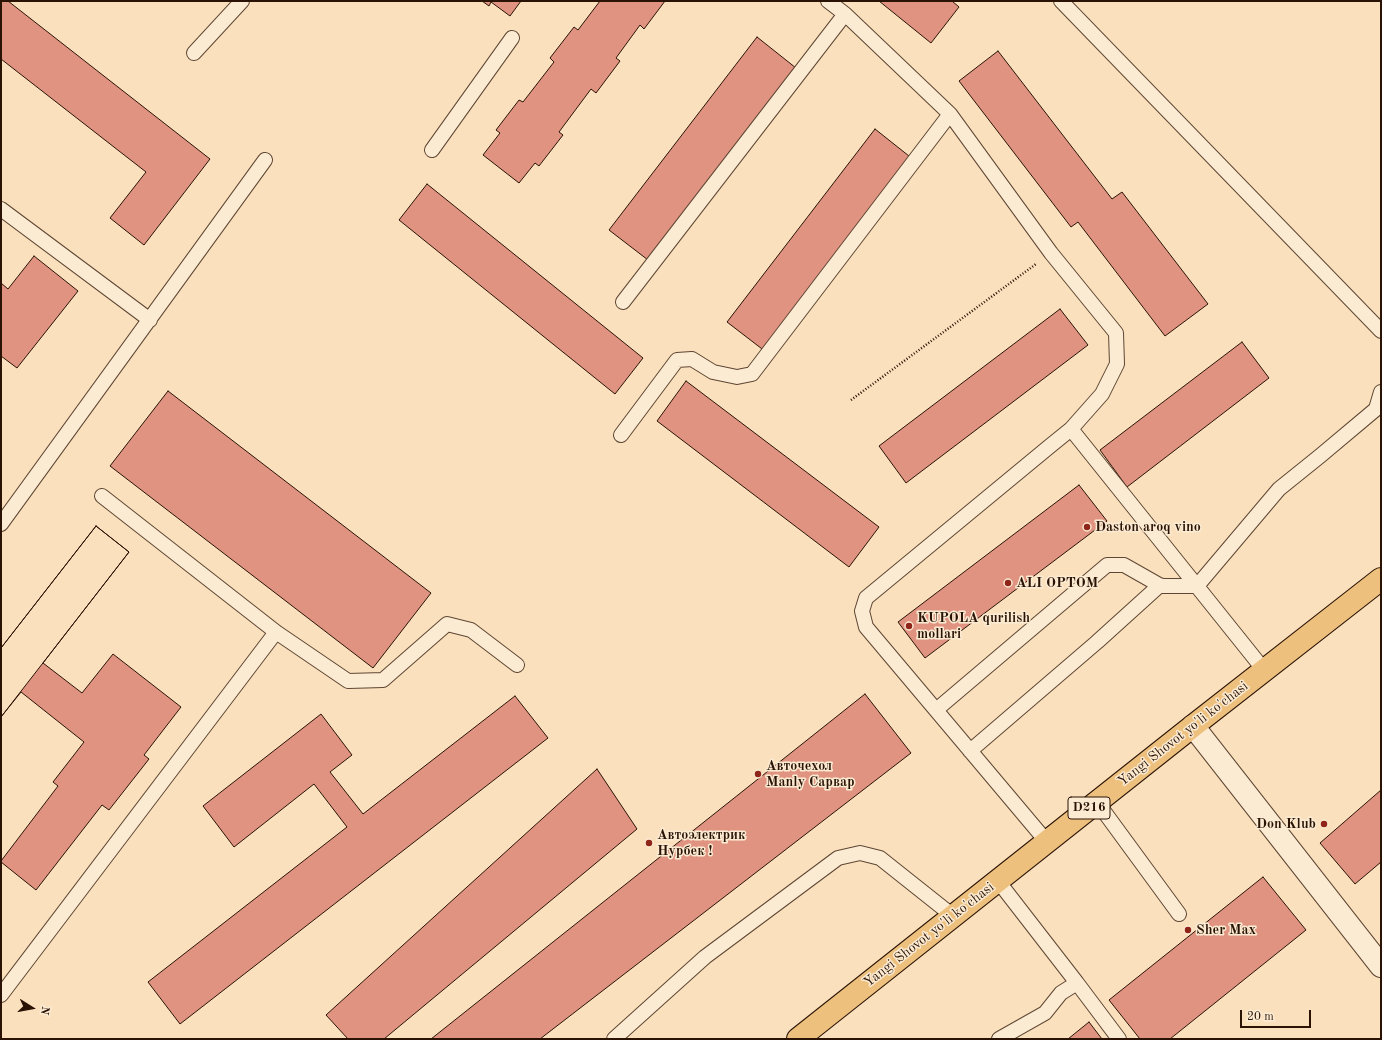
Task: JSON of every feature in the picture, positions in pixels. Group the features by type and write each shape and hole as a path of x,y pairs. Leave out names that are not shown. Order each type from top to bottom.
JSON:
{"main road":[{"name":"Yangi Shovot yo'li ko'chasi","path":"798,1039 1381,579"}],"street":[{"path":"1193,726 1381,966"}],"lane":[{"path":"194,53 242,1"},
{"path":"828,1 846,14 950,114 1051,253 1116,333 1117,364 1102,394 1071,429 866,598 862,611 866,627 1047,842"},
{"path":"1061,1 1381,331"},
{"path":"623,302 846,14"},
{"path":"432,150 512,38"},
{"path":"621,435 677,360 692,359 713,372 737,378 752,374 950,114"},
{"path":"1,524 265,160"},
{"path":"1,209 150,320"},
{"path":"1197,586 1279,489 1376,409 1381,392"},
{"path":"1071,429 1264,670"},
{"path":"102,496 276,632 348,681 383,680 446,624 472,630 517,665"},
{"path":"936,710 1106,565 1124,564 1160,585 1197,586"},
{"path":"970,751 1097,642 1160,585"},
{"path":"1,995 276,632"},
{"path":"1097,802 1179,914"},
{"path":"614,1039 705,957 838,858 860,853 880,858 953,916"},
{"path":"998,881 1119,1039"},
{"path":"999,1039 1045,1013 1061,993 1077,983"}],"path":[{"path":"851,400 1051,253"}],"building":[{"path":"1,1 8,1 210,159 144,245 110,218 146,172 1,59"},
{"path":"482,1 521,1 510,16 491,2 489,6"},
{"path":"600,1 665,1 644,29 640,25 616,58 620,61 596,93 591,89 559,132 563,135 539,166 535,163 519,183 483,155 500,133 496,130 519,100 523,102 554,62 550,58 574,27 578,30"},
{"path":"879,1 952,1 959,7 931,43"},
{"path":"757,37 796,68 648,260 609,230"},
{"path":"998,51 1112,199 1122,192 1208,304 1165,336 1078,222 1071,227 959,81"},
{"path":"875,129 914,160 766,352 727,322"},
{"path":"427,184 643,358 615,394 399,220"},
{"path":"34,256 78,291 17,368 1,356 1,283 8,289"},
{"path":"1060,309 1088,345 906,483 879,446"},
{"path":"1242,342 1269,378 1127,487 1100,450"},
{"path":"686,381 879,527 849,567 657,421"},
{"path":"168,391 431,593 373,668 110,466"},
{"path":"1079,485 1107,521 925,658 898,622"},
{"path":"96,526 129,552 43,663 82,693 113,654 181,707 144,755 149,759 109,810 102,805 36,890 1,861 58,786 53,782 84,742 21,692 1,717 1,648"},
{"path":"96,526 129,552 1,717 1,648"},
{"path":"865,694 911,753 540,1039 431,1039"},
{"path":"515,696 548,738 180,1024 148,982 347,827 314,784 234,847 203,806 321,714 352,755 330,772 363,814"},
{"path":"597,769 637,829 384,1039 348,1039 326,1015"},
{"path":"1381,790 1381,862 1355,884 1320,843"},
{"path":"1263,877 1306,930 1170,1039 1140,1039 1109,1000"},
{"path":"1089,1022 1102,1039 1068,1039"}],"place":[{"name":"Daston aroq vino","path":"1087,527"},
{"name":"ALI OPTOM","path":"1008,583"},
{"name":"KUPOLA qurilish mollari","path":"909,626"},
{"name":"Авточехол Manly Сарвар","path":"758,774"},
{"name":"Don Klub","path":"1324,824"},
{"name":"Автоэлектрик Нурбек !","path":"649,843"},
{"name":"Sher Max","path":"1188,930"}]}
